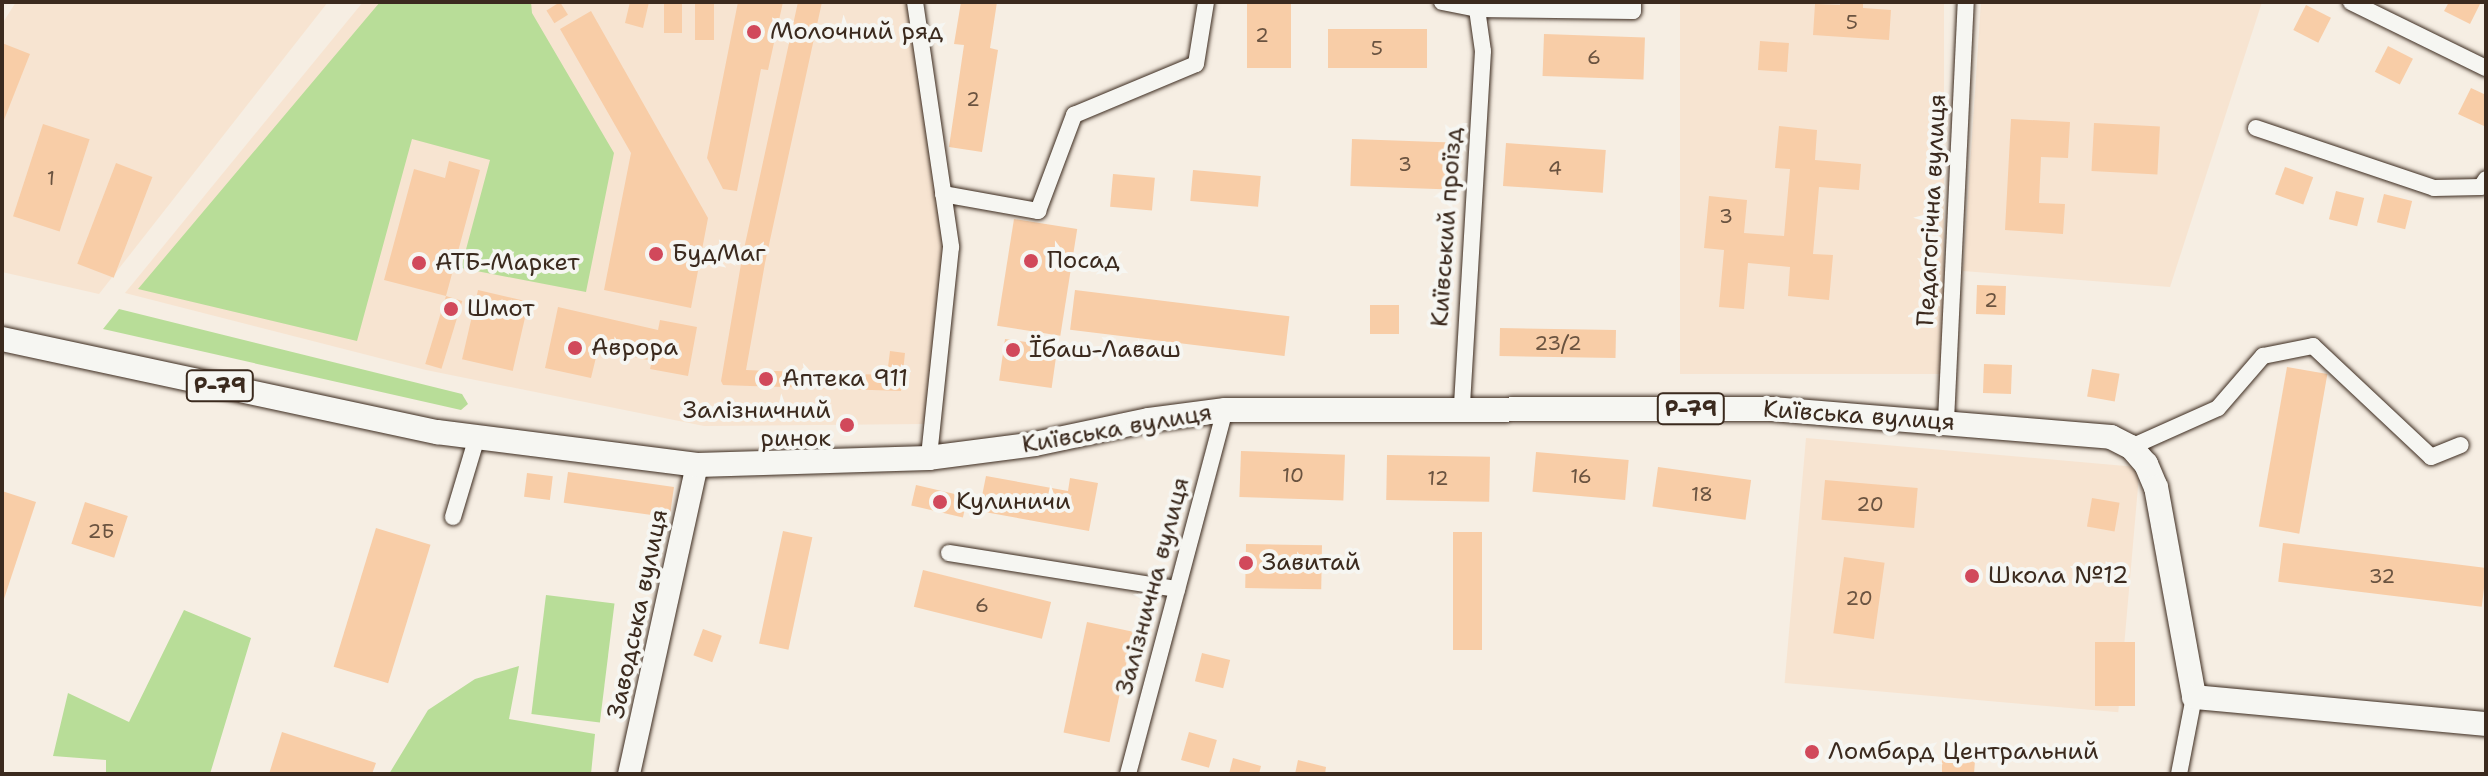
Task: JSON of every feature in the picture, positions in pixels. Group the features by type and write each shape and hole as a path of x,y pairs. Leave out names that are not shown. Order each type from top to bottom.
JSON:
{"main road":[{"name":"Р-79","path":"2,339 437,432 697,465"},
{"name":"Київська вулиця","path":"697,465 929,458 1035,444 1149,420 1225,410 1462,407 1772,409 2098,435 2131,447"},
{"path":"2131,447 2146,464 2156,487 2194,697 2486,724"}],"street":[{"path":"915,2 951,247 929,458"},
{"path":"943,194 1038,211 1074,115 1196,64 1206,2"},
{"path":"1442,2 1477,9 1633,11 1633,2"},
{"name":"Педагогічна вулиця","path":"1946,421 1966,2"},
{"path":"2351,2 2486,68"},
{"name":"Київський проїзд","path":"1462,407 1483,51 1477,9"},
{"path":"2256,128 2434,188 2481,187 2486,179"},
{"path":"2131,447 2218,408 2263,356 2313,346 2431,457 2461,445"},
{"name":"Залізнична вулиця","path":"1128,774 1225,410"},
{"path":"453,517 477,437"},
{"name":"Заводська вулиця","path":"629,774 697,465"},
{"path":"949,553 1177,589"},
{"path":"2179,774 2194,697"}],"shaded area":[{"path":"16,2 328,2 99,294 2,272 2,24"},
{"name":"Залізничний ринок","path":"363,2 910,2 943,245 925,424 704,426 426,370 125,293"},
{"path":"1680,2 1944,2 1944,374 1680,374"},
{"path":"1981,2 2262,2 2170,287 1963,271"},
{"name":"Школа №12","path":"1806,438 2140,467 2118,712 1785,683"}],"green space":[{"path":"380,2 531,2 532,13 614,153 586,292 461,268 490,160 412,139 357,341 138,289"},
{"path":"119,309 462,394 468,404 461,410 103,329"},
{"path":"546,595 614,603 600,723 531,714"},
{"path":"184,610 251,638 210,774 106,774 106,760 53,756 68,693 129,722"},
{"path":"519,666 509,719 595,734 591,774 389,774 428,710 475,679"}],"building":[{"path":"560,2 568,15 554,23 546,10"},
{"path":"630,2 649,2 643,28 625,23"},
{"path":"664,2 682,2 682,33 664,33"},
{"path":"695,2 714,2 714,40 695,40"},
{"path":"738,2 783,2 768,70 761,69 737,191 723,189 707,158"},
{"path":"798,2 822,2 765,263 746,370 887,375 890,351 905,353 901,391 723,385 721,381 742,258"},
{"path":"961,2 997,2 990,48 998,50 982,152 949,147 964,45 954,44"},
{"path":"1247,2 1291,2 1291,68 1247,68"},
{"path":"1840,2 1863,2 1863,8 1891,10 1889,40 1813,35 1815,4 1840,5"},
{"path":"2449,2 2481,2 2470,24 2444,11"},
{"path":"2306,5 2331,18 2318,43 2293,30"},
{"name":"БудМаг","path":"591,11 708,218 691,308 604,290 631,153 560,29"},
{"path":"1328,29 1427,29 1427,68 1328,68"},
{"path":"1544,34 1645,38 1643,79 1543,76"},
{"path":"1760,41 1789,43 1787,72 1758,70"},
{"path":"2,43 30,54 2,125"},
{"path":"2388,46 2413,59 2400,85 2375,72"},
{"path":"2471,88 2486,95 2484,126 2458,114"},
{"path":"2011,119 2070,122 2068,158 2041,157 2039,203 2065,204 2063,234 2005,230"},
{"path":"2094,123 2160,126 2157,174 2091,171"},
{"path":"43,124 90,139 60,231 13,216"},
{"path":"1779,126 1817,130 1815,160 1861,164 1859,190 1819,187 1813,254 1833,255 1829,300 1788,296 1790,267 1748,263 1744,309 1719,307 1724,250 1704,248 1709,196 1747,200 1744,233 1784,236 1790,169 1775,168"},
{"path":"1352,139 1459,143 1457,190 1350,186"},
{"path":"1506,143 1606,150 1603,193 1503,186"},
{"path":"449,161 480,170 446,296 384,280 414,169 445,178"},
{"path":"116,163 152,177 114,278 77,264"},
{"path":"2285,167 2313,177 2303,205 2275,194"},
{"path":"1193,170 1261,176 1258,207 1190,201"},
{"path":"1113,174 1155,178 1152,211 1110,207"},
{"path":"2336,191 2364,198 2357,226 2329,219"},
{"path":"2384,194 2412,201 2405,229 2377,222"},
{"path":"1014,219 1077,229 1060,336 997,326"},
{"path":"1977,285 2006,286 2005,315 1976,314"},
{"path":"478,290 529,302 513,371 462,359"},
{"path":"1075,290 1289,316 1285,356 1070,330"},
{"path":"446,296 462,301 441,369 425,364"},
{"path":"1370,305 1399,305 1399,334 1370,334"},
{"path":"558,307 658,330 660,320 697,327 688,376 650,369 652,361 598,349 591,378 545,368"},
{"path":"1500,328 1616,330 1615,358 1500,356"},
{"path":"1005,339 1057,346 1052,388 999,381"},
{"path":"1984,364 2012,365 2011,394 1983,393"},
{"path":"2287,367 2327,374 2299,534 2259,527"},
{"path":"2092,369 2120,374 2115,401 2087,397"},
{"path":"1241,451 1345,455 1343,501 1239,497"},
{"path":"1536,452 1629,460 1625,500 1533,492"},
{"path":"1387,455 1490,457 1489,502 1386,500"},
{"path":"1658,467 1751,480 1746,520 1652,507"},
{"path":"568,472 674,487 670,518 564,503"},
{"path":"527,473 553,476 550,500 524,497"},
{"path":"986,476 1068,491 1070,478 1098,483 1089,531 979,511"},
{"path":"1825,480 1918,488 1914,528 1822,520"},
{"name":"Кулиничи","path":"916,485 968,497 963,517 911,505"},
{"path":"2,491 36,502 3,602 2,602"},
{"path":"2092,498 2120,503 2115,531 2087,527"},
{"path":"85,502 128,516 114,558 71,544"},
{"path":"376,528 431,545 388,683 334,667"},
{"path":"783,531 812,537 788,650 759,643"},
{"path":"1453,532 1482,532 1482,650 1453,650"},
{"path":"2283,543 2486,568 2482,607 2278,582"},
{"path":"1246,544 1322,545 1321,589 1245,588"},
{"path":"1844,557 1885,563 1874,639 1833,633"},
{"path":"923,570 1051,602 1042,639 914,607"},
{"path":"1087,622 1133,632 1109,742 1064,733"},
{"path":"703,629 722,636 712,662 693,655"},
{"path":"2095,642 2135,642 2135,706 2095,706"},
{"path":"1202,653 1230,660 1223,688 1195,681"},
{"path":"282,732 376,763 372,774 269,774"},
{"path":"1189,732 1217,740 1209,768 1181,760"},
{"path":"1942,744 1976,747 1974,774 1942,774"},
{"path":"1233,758 1261,766 1259,774 1229,774"},
{"path":"1298,760 1326,767 1325,774 1295,774"}],"place":[{"name":"Молочний ряд","path":"754,32"},
{"name":"БудМаг","path":"656,254"},
{"name":"Посад","path":"1031,261"},
{"name":"АТБ-Маркет","path":"419,263"},
{"name":"Шмот","path":"451,309"},
{"name":"Аврора","path":"575,348"},
{"name":"Їбаш-Лаваш","path":"1013,350"},
{"name":"Аптека 911","path":"766,379"},
{"name":"Залізничний ринок","path":"847,425"},
{"name":"Кулиничи","path":"940,502"},
{"name":"Завитай","path":"1246,563"},
{"name":"Школа №12","path":"1972,576"},
{"name":"Ломбард Центральний","path":"1812,752"}]}
